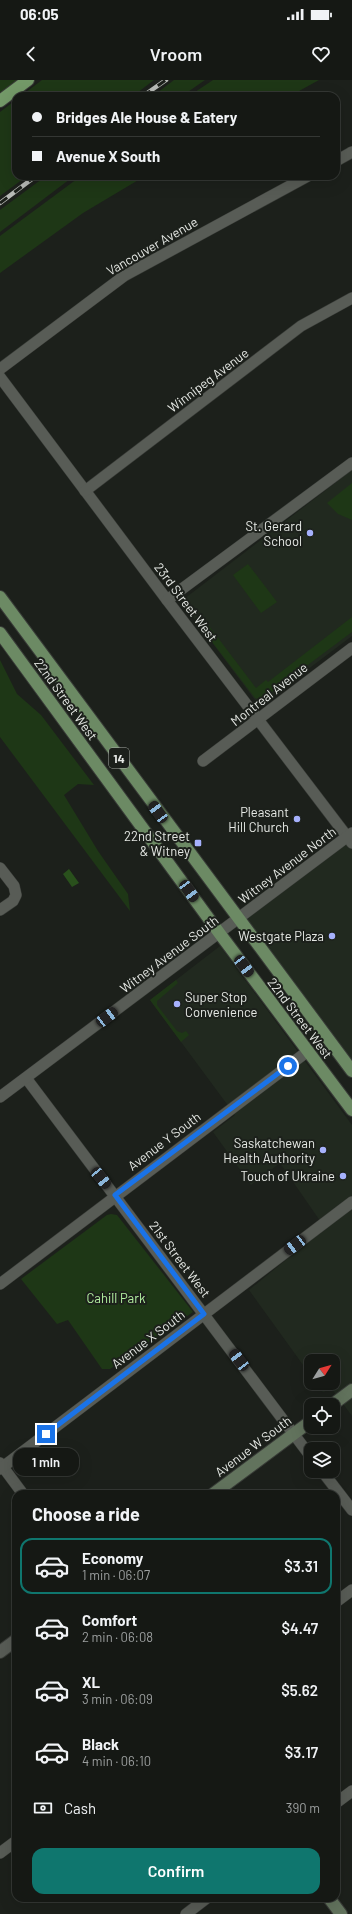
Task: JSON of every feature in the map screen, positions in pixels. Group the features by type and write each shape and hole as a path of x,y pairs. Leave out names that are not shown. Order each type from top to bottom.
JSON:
{"highway":[{"path":"0,101 28,80"}],"main road":[{"name":"22nd Street West","path":"0,597 352,1071"},
{"name":"22nd Street West","path":"0,633 220,934 352,1110"},
{"path":"340,1399 352,1390"},
{"name":"Avenue W South","path":"218,1490 304,1426"},
{"path":"332,1902 341,1914"}],"street":[{"path":"340,158 352,152"},
{"name":"Vancouver Avenue","path":"0,369 124,276 301,180"},
{"name":"Winnipeg Avenue","path":"85,491 301,326 352,298"},
{"name":"23rd Street West","path":"0,377 258,720 350,838"},
{"path":"167,600 352,463"},
{"name":"Montreal Avenue","path":"203,761 352,648"},
{"name":"Witney Avenue North","path":"238,919 350,838"},
{"path":"0,868 14,886 16,895 13,901 0,910"},
{"name":"Witney Avenue South","path":"0,1097 220,934 238,919"},
{"name":"Avenue Y South","path":"0,1284 115,1195 308,1051"},
{"name":"21st Street West","path":"26,1078 304,1448"},
{"name":"Avenue X South","path":"1,1466 352,1202"},
{"path":"1,1466 20,1490"},
{"path":"327,1478 337,1490"},
{"path":"340,1494 352,1510"},
{"path":"340,1599 352,1590"},
{"path":"0,1652 12,1643"},
{"path":"340,1800 352,1791"},
{"path":"0,1853 12,1844"},
{"path":"186,1914 202,1902"}],"shaded area":[{"name":"St. Gerard School","path":"352,470 352,636 266,701 255,700 184,605 184,599"},
{"path":"347,837 352,842 352,1071 238,919"},
{"path":"69,869 79,883 72,887 63,874"},
{"path":"220,946 352,1125 352,1416 333,1390 340,1390 340,1354 304,1354 304,1366 249,1290 325,1228 280,1163 251,1185 213,1132 235,1115 150,1000"}],"green space":[{"path":"0,80 17,80 0,93"},
{"path":"42,80 154,80 138,92 26,92"},
{"path":"174,80 205,80 188,92 158,92"},
{"path":"213,80 319,80 297,92 195,92"},
{"path":"12,103 12,180 22,180 0,196 0,112"},
{"path":"41,180 69,180 0,232 0,210"},
{"path":"76,180 138,180 83,213 0,273 0,236"},
{"path":"352,483 352,520 338,514 327,503"},
{"path":"248,564 277,602 261,613 233,575"},
{"path":"352,617 352,632 261,700 255,698 203,630 209,626 256,688 266,680 268,682"},
{"path":"0,660 17,694 41,715 94,785 78,784 64,795 98,851 128,894 130,911 0,737"},
{"path":"176,980 178,983 157,1001 157,1005 177,1031 182,1033 186,1031 189,1035 181,1042 150,1000"},
{"name":"Cahill Park","path":"107,1215 117,1215 193,1312 110,1369 102,1369 68,1320 57,1324 21,1279"}],"railway":[{"path":"149,92 166,80"},
{"path":"0,203 31,180"}],"place":[{"name":"St. Gerard School","path":"310,533"},
{"name":"Pleasant Hill Church","path":"297,819"},
{"name":"22nd Street & Witney","path":"198,843"},
{"name":"Westgate Plaza","path":"332,936"},
{"name":"Super Stop Convenience","path":"177,1004"},
{"name":"Saskatchewan Health Authority","path":"323,1150"},
{"name":"Touch of Ukraine","path":"343,1176"}],"route":[{"path":"46,1434 204,1314 115,1195 288,1066"}]}
